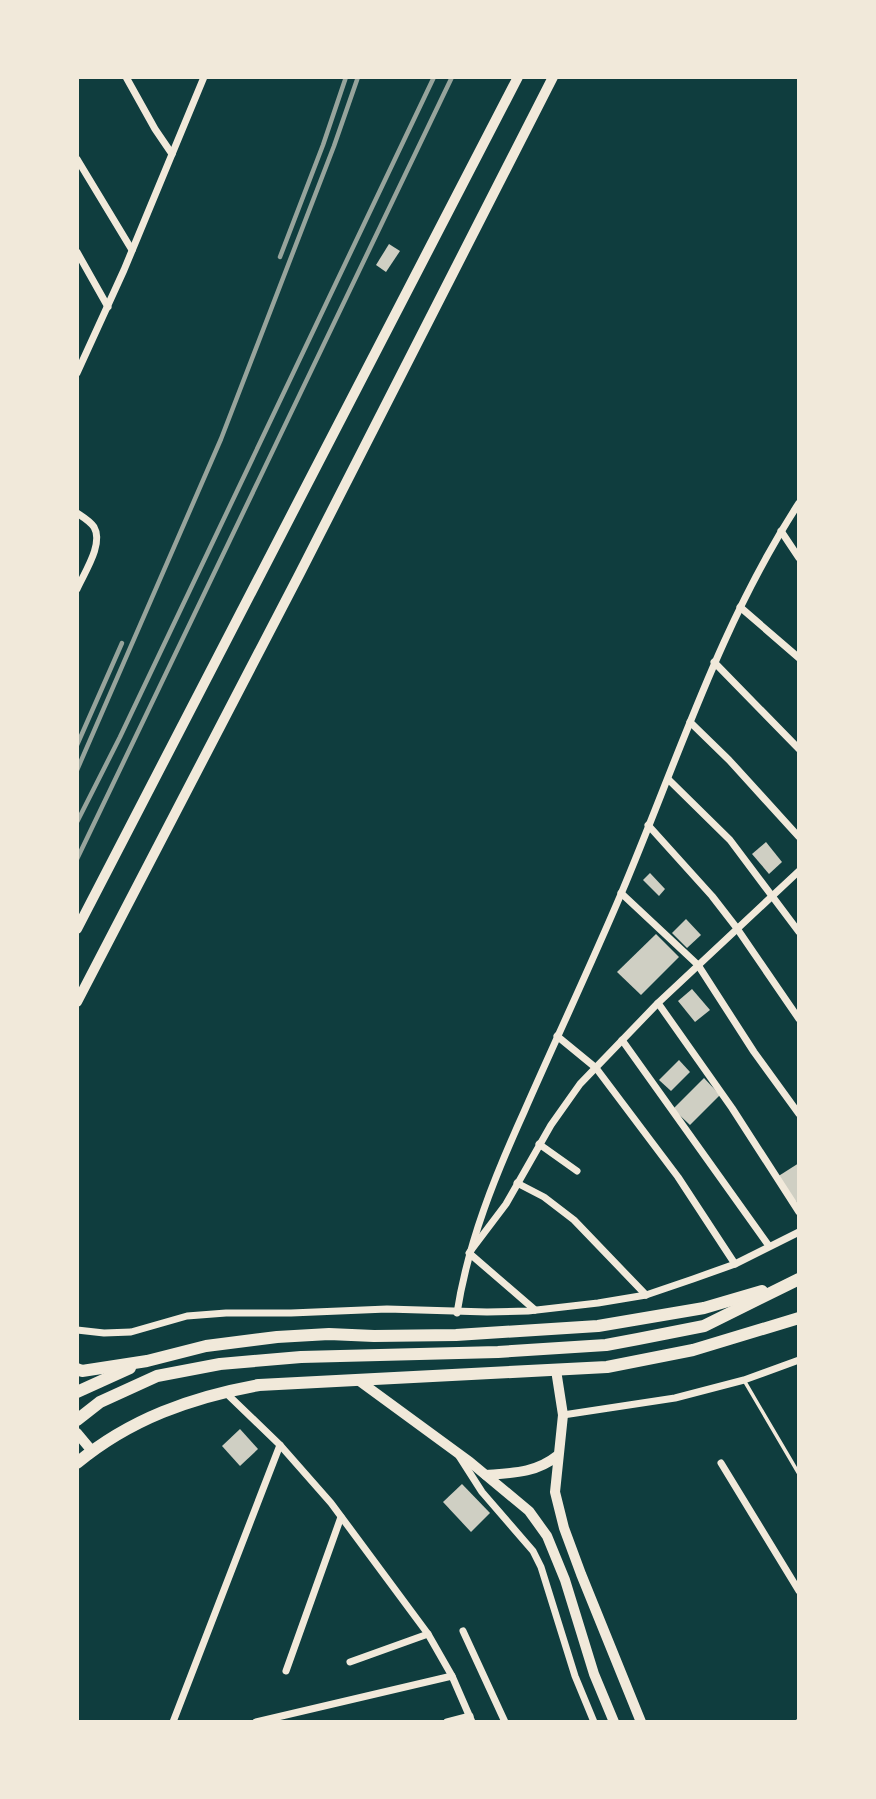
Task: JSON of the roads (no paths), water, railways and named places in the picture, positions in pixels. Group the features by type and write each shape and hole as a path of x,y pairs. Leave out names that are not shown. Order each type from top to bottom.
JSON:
{"highway":[{"path":"77,1369 82,1371 146,1361 206,1346 277,1336 456,1335 598,1326 704,1308 798,1280"},
{"path":"77,1420 100,1402 157,1376 220,1364 289,1358 498,1352 606,1345 704,1326 798,1280"},
{"path":"780,1323 799,1312"},
{"path":"77,1463 109,1438 141,1420 225,1391 259,1385 607,1367 693,1350 799,1318"},
{"path":"77,1392 146,1361"}],"street":[{"path":"126,77 172,154"},
{"path":"77,373 204,77"},
{"path":"77,929 518,77"},
{"path":"77,1002 553,77"},
{"path":"77,159 132,250"},
{"path":"77,252 108,306"},
{"path":"457,1312 469,1253 501,1163 621,893 669,780 714,663 740,607 799,503"},
{"path":"77,513 92,524 97,534 95,548 77,589"},
{"path":"781,531 799,558"},
{"path":"740,607 799,658"},
{"path":"714,663 799,749"},
{"path":"690,722 729,760 799,837"},
{"path":"669,780 730,840 799,932"},
{"path":"648,825 704,886 736,927 799,1019"},
{"path":"469,1253 498,1216 568,1099 658,1003 736,927 799,871"},
{"path":"621,893 698,965 754,1052 799,1114"},
{"path":"658,1003 732,1108 799,1212"},
{"path":"556,1037 596,1068 678,1177 736,1264"},
{"path":"622,1040 769,1246"},
{"path":"539,1144 577,1171"},
{"path":"517,1183 544,1197 566,1213 646,1295"},
{"path":"77,1330 131,1332 187,1317 226,1313 387,1309 457,1312 535,1310 646,1295 736,1264 799,1232"},
{"path":"469,1253 535,1310"},
{"path":"563,1415 676,1398 744,1380 799,1360"},
{"path":"556,1370 563,1415 555,1492 564,1528 581,1574 641,1722"},
{"path":"358,1380 457,1452 529,1511 547,1536 565,1580 594,1674 614,1722"},
{"path":"225,1391 280,1446 341,1517 428,1634 452,1676 471,1719 447,1722"},
{"path":"77,1433 92,1451"},
{"path":"173,1722 280,1446"},
{"path":"457,1452 482,1492 533,1551 541,1567 575,1676 594,1722"},
{"path":"486,1475 544,1466 557,1456"},
{"path":"720,1463 799,1591"},
{"path":"286,1671 341,1517"},
{"path":"565,1580 581,1574"},
{"path":"463,1630 505,1722"},
{"path":"350,1662 428,1634"},
{"path":"256,1722 285,1718 452,1676"}],"lane":[{"path":"744,1380 799,1474"}],"railway":[{"path":"280,257 346,77"},
{"path":"77,770 221,439 358,77"},
{"path":"77,822 434,77"},
{"path":"77,859 452,77"},
{"path":"77,745 122,643"}]}
